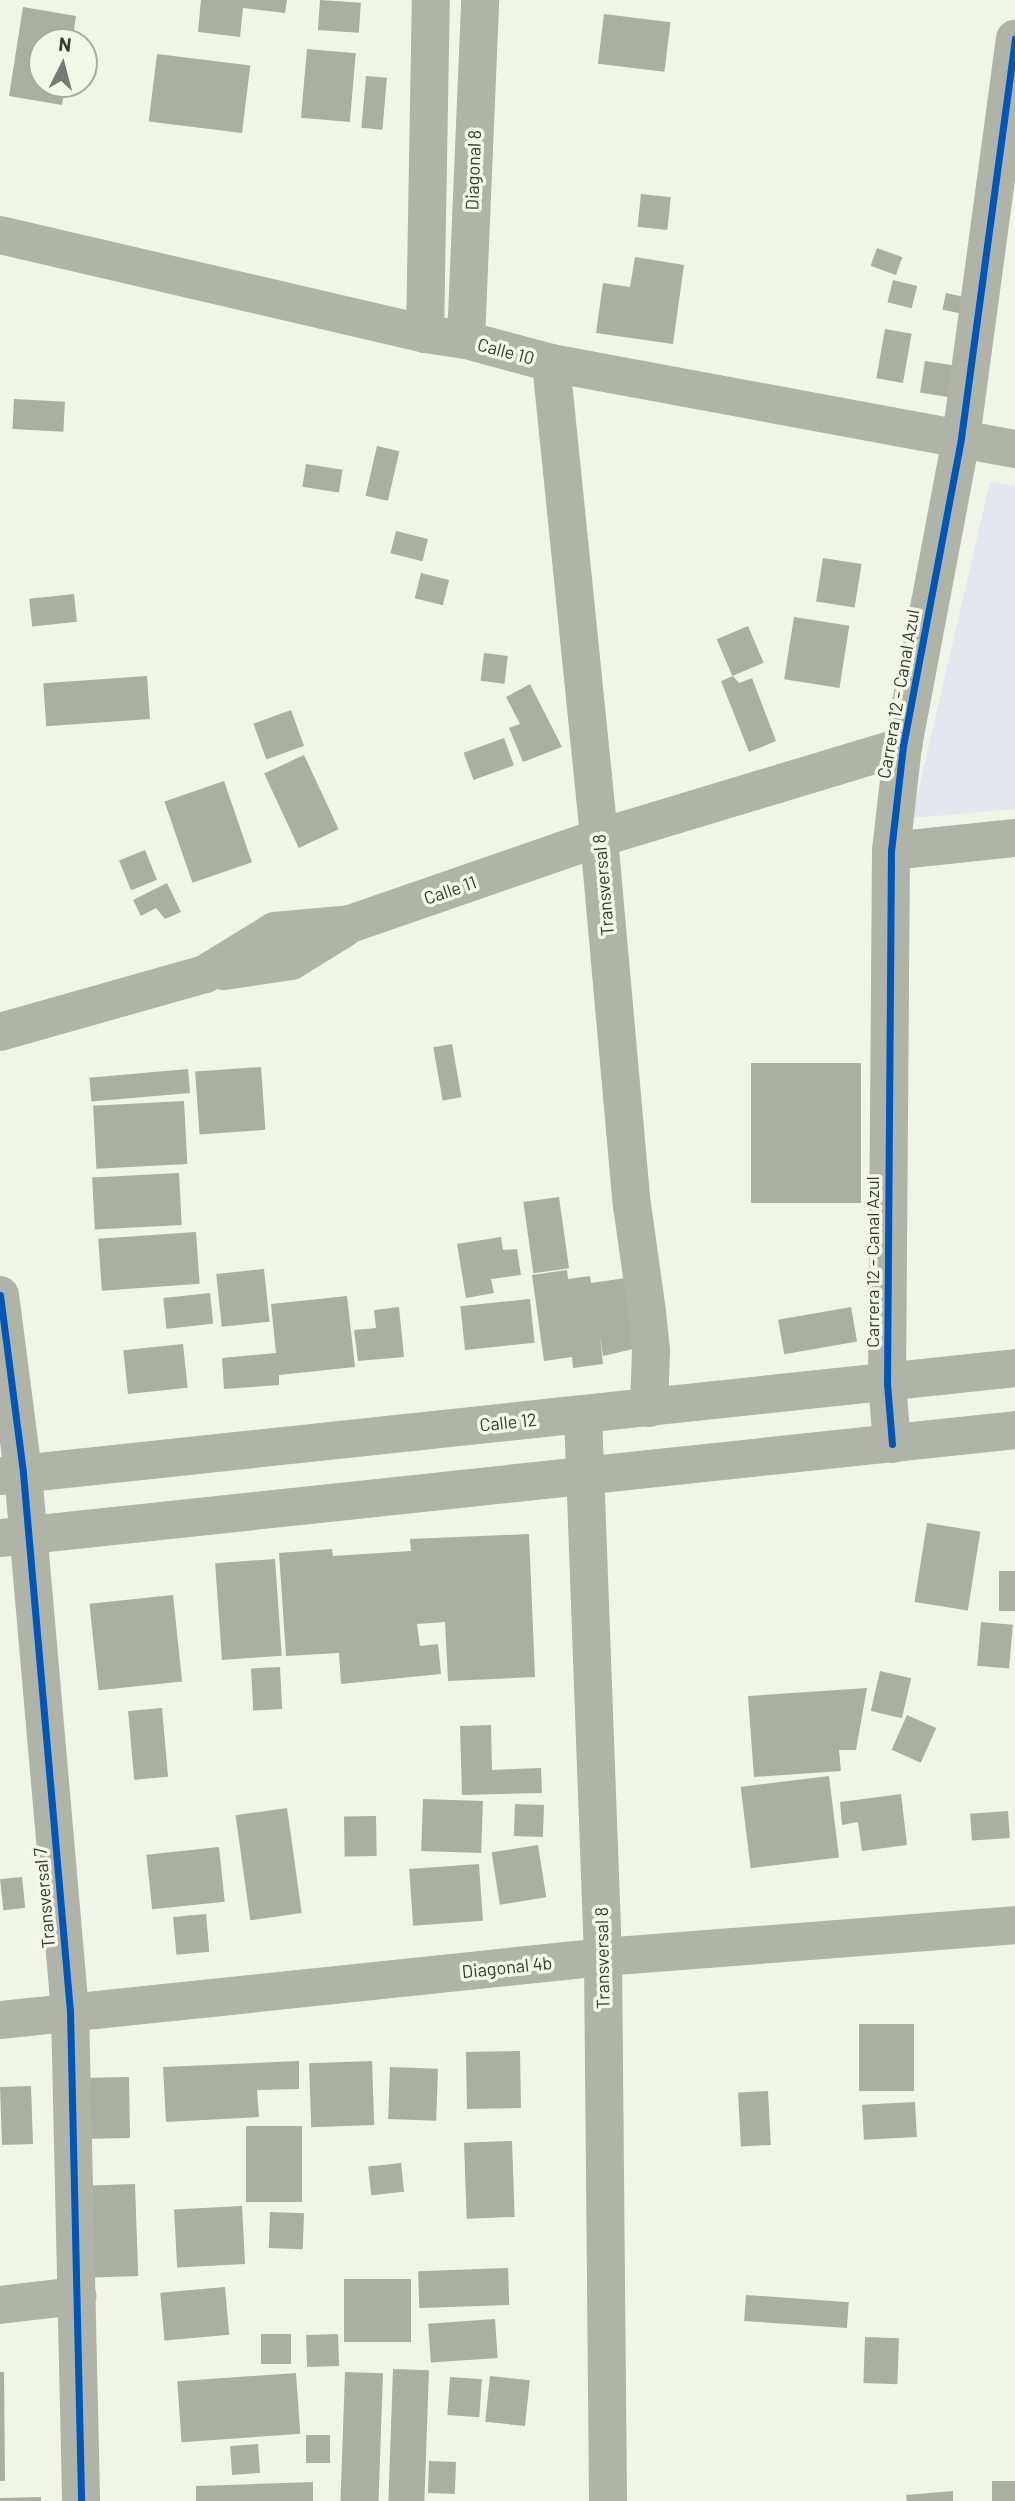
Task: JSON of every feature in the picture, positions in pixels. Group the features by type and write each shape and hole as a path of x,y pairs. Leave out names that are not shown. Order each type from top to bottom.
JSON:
{"street":[{"path":"425,334 431,0"},
{"name":"Diagonal 8","path":"466,340 480,0"},
{"name":"Carrera 12 - Canal Azul","path":"892,1444 887,1383 891,851 903,746 961,438 1015,39"},
{"name":"Calle 10","path":"0,235 425,334 466,340 551,363 1015,449"},
{"name":"Transversal 8","path":"551,363 599,838 632,1205 650,1338 649,1408"},
{"name":"Calle 11","path":"0,1032 205,974 290,961 351,924 599,838 903,746"},
{"path":"891,851 1015,838"},
{"name":"Transversal 7","path":"0,1295 14,1536 70,2011 81,2501"},
{"name":"Calle 12","path":"11,1475 1015,1368"},
{"name":"Transversal 8","path":"583,1415 603,1957 608,2501"},
{"path":"14,1536 1015,1430"},
{"name":"Diagonal 4b","path":"0,2020 603,1957 1015,1925"},
{"path":"0,2305 76,2296"}],"shaded area":[{"path":"990,482 1015,486 1015,809 912,818"}],"building":[{"path":"201,0 287,0 285,13 243,8 240,37 198,32"},
{"path":"320,0 361,3 359,33 318,30"},
{"path":"23,7 76,16 74,28 28,28 28,98 63,98 62,105 9,96"},
{"path":"604,14 671,22 664,72 598,64"},
{"path":"307,49 356,53 350,122 301,118"},
{"path":"157,54 250,65 242,133 149,121"},
{"path":"366,76 387,78 382,130 361,128"},
{"path":"641,194 671,197 667,230 638,227"},
{"path":"877,248 902,257 896,275 871,266"},
{"path":"635,257 684,265 673,344 596,333 603,283 630,287"},
{"path":"893,280 917,286 912,308 887,302"},
{"path":"946,293 965,297 961,314 942,310"},
{"path":"885,329 912,334 903,383 876,378"},
{"path":"925,361 956,366 951,397 920,393"},
{"path":"14,399 65,402 63,432 12,429"},
{"path":"377,446 399,451 388,501 366,496"},
{"path":"306,464 343,470 339,493 302,487"},
{"path":"396,531 428,539 422,561 390,553"},
{"path":"823,558 862,564 855,608 816,601"},
{"path":"421,573 449,580 443,605 415,598"},
{"path":"74,594 77,622 32,627 29,599"},
{"path":"794,617 849,626 839,688 784,679"},
{"path":"748,626 764,663 732,676 717,639"},
{"path":"484,653 508,656 504,684 481,681"},
{"path":"147,676 150,719 46,726 43,683"},
{"path":"733,676 739,683 752,678 776,741 749,752 721,681"},
{"path":"530,684 562,747 523,762 509,728 520,724 506,697"},
{"path":"291,710 304,746 266,759 253,724"},
{"path":"504,738 514,765 474,780 464,753"},
{"path":"304,755 339,829 299,848 264,774"},
{"path":"224,781 252,862 192,883 164,802"},
{"path":"145,850 157,880 131,890 119,860"},
{"path":"167,883 181,912 165,919 156,908 141,916 133,900"},
{"path":"452,1044 461,1097 443,1100 433,1047"},
{"path":"751,1063 861,1063 861,1203 751,1203"},
{"path":"261,1067 265,1130 200,1134 195,1072"},
{"path":"188,1069 190,1093 91,1102 89,1078"},
{"path":"184,1101 187,1164 96,1169 93,1106"},
{"path":"179,1173 182,1225 95,1229 92,1178"},
{"path":"559,1197 569,1268 533,1273 523,1202"},
{"path":"196,1232 200,1284 102,1291 98,1239"},
{"path":"501,1237 503,1250 517,1249 521,1275 491,1279 494,1293 466,1298 457,1244"},
{"path":"264,1269 270,1322 222,1327 216,1274"},
{"path":"567,1270 568,1279 590,1276 591,1283 640,1276 646,1346 603,1356 600,1336 603,1364 573,1368 572,1357 544,1361 532,1275"},
{"path":"210,1293 213,1324 166,1329 163,1298"},
{"path":"347,1296 355,1367 279,1375 279,1385 224,1389 222,1358 276,1353 271,1304"},
{"path":"530,1299 535,1343 465,1350 460,1306"},
{"path":"399,1307 404,1357 358,1361 354,1330 376,1328 374,1310"},
{"path":"851,1307 857,1341 784,1354 778,1320"},
{"path":"183,1344 188,1388 128,1394 123,1350"},
{"path":"927,1523 980,1531 968,1610 914,1602"},
{"path":"529,1534 535,1677 448,1681 445,1622 417,1624 420,1646 438,1644 441,1674 341,1684 339,1653 286,1656 279,1553 332,1549 333,1556 411,1551 410,1539"},
{"path":"275,1559 282,1656 222,1660 215,1563"},
{"path":"999,1571 1015,1571 1015,1611 999,1611"},
{"path":"173,1595 182,1682 99,1690 89,1604"},
{"path":"981,1622 1013,1625 1009,1669 977,1666"},
{"path":"280,1667 282,1709 253,1710 251,1669"},
{"path":"880,1671 911,1678 902,1718 871,1711"},
{"path":"867,1688 856,1750 839,1750 841,1771 754,1777 748,1696"},
{"path":"162,1708 168,1777 134,1780 128,1711"},
{"path":"907,1715 936,1728 921,1763 892,1750"},
{"path":"491,1725 492,1770 541,1768 542,1793 462,1795 460,1726"},
{"path":"829,1776 839,1857 751,1868 741,1787"},
{"path":"901,1794 907,1845 862,1851 858,1822 842,1825 840,1802"},
{"path":"423,1799 483,1801 481,1853 421,1851"},
{"path":"515,1804 544,1805 543,1837 514,1836"},
{"path":"287,1808 302,1913 250,1920 236,1815"},
{"path":"1008,1811 1010,1838 972,1841 970,1814"},
{"path":"376,1816 377,1856 345,1857 344,1817"},
{"path":"538,1845 546,1897 500,1905 492,1852"},
{"path":"219,1847 225,1902 152,1909 146,1855"},
{"path":"479,1864 483,1921 413,1926 409,1869"},
{"path":"22,1877 25,1908 3,1910 0,1879"},
{"path":"206,1914 209,1952 176,1955 173,1917"},
{"path":"859,2024 914,2024 914,2091 859,2091"},
{"path":"520,2051 521,2108 467,2109 466,2052"},
{"path":"299,2061 299,2089 257,2090 259,2117 166,2122 163,2067"},
{"path":"372,2061 374,2125 311,2127 309,2063"},
{"path":"390,2067 438,2069 436,2121 388,2119"},
{"path":"129,2077 130,2138 79,2139 78,2078"},
{"path":"31,2086 33,2144 2,2145 0,2087"},
{"path":"768,2091 771,2145 741,2146 738,2093"},
{"path":"915,2102 917,2137 864,2140 862,2105"},
{"path":"246,2126 302,2126 302,2202 246,2202"},
{"path":"512,2141 515,2217 467,2219 464,2143"},
{"path":"401,2163 404,2192 371,2195 368,2166"},
{"path":"135,2184 138,2276 86,2278 83,2186"},
{"path":"242,2206 245,2264 177,2267 174,2210"},
{"path":"270,2212 304,2213 303,2249 269,2248"},
{"path":"508,2268 509,2305 419,2308 418,2271"},
{"path":"344,2279 411,2279 411,2342 344,2342"},
{"path":"225,2287 229,2335 164,2340 160,2293"},
{"path":"746,2295 849,2302 847,2328 744,2321"},
{"path":"495,2319 498,2358 431,2363 428,2324"},
{"path":"261,2334 291,2334 291,2364 261,2364"},
{"path":"338,2334 339,2366 307,2367 306,2335"},
{"path":"865,2337 899,2338 897,2384 863,2383"},
{"path":"393,2369 429,2370 424,2501 388,2501"},
{"path":"0,2372 4,2372 5,2481 0,2481"},
{"path":"345,2372 383,2373 379,2501 340,2501"},
{"path":"296,2373 300,2434 182,2442 177,2381"},
{"path":"490,2376 530,2380 525,2426 485,2422"},
{"path":"450,2377 482,2379 479,2417 447,2415"},
{"path":"306,2435 330,2435 330,2463 306,2463"},
{"path":"258,2444 260,2473 232,2475 230,2446"},
{"path":"429,2461 456,2462 455,2494 428,2493"},
{"path":"992,2481 1015,2481 1015,2501 992,2501"},
{"path":"313,2482 313,2501 196,2501 196,2486"},
{"path":"953,2491 953,2501 907,2501 906,2495"},
{"path":"41,2497 41,2501 0,2501 0,2498"}],"cycle path":[{"path":"892,1444 887,1383 891,851 903,746 961,438 1015,39"},
{"path":"0,1295 23,1473 70,2011 81,2501"}]}
